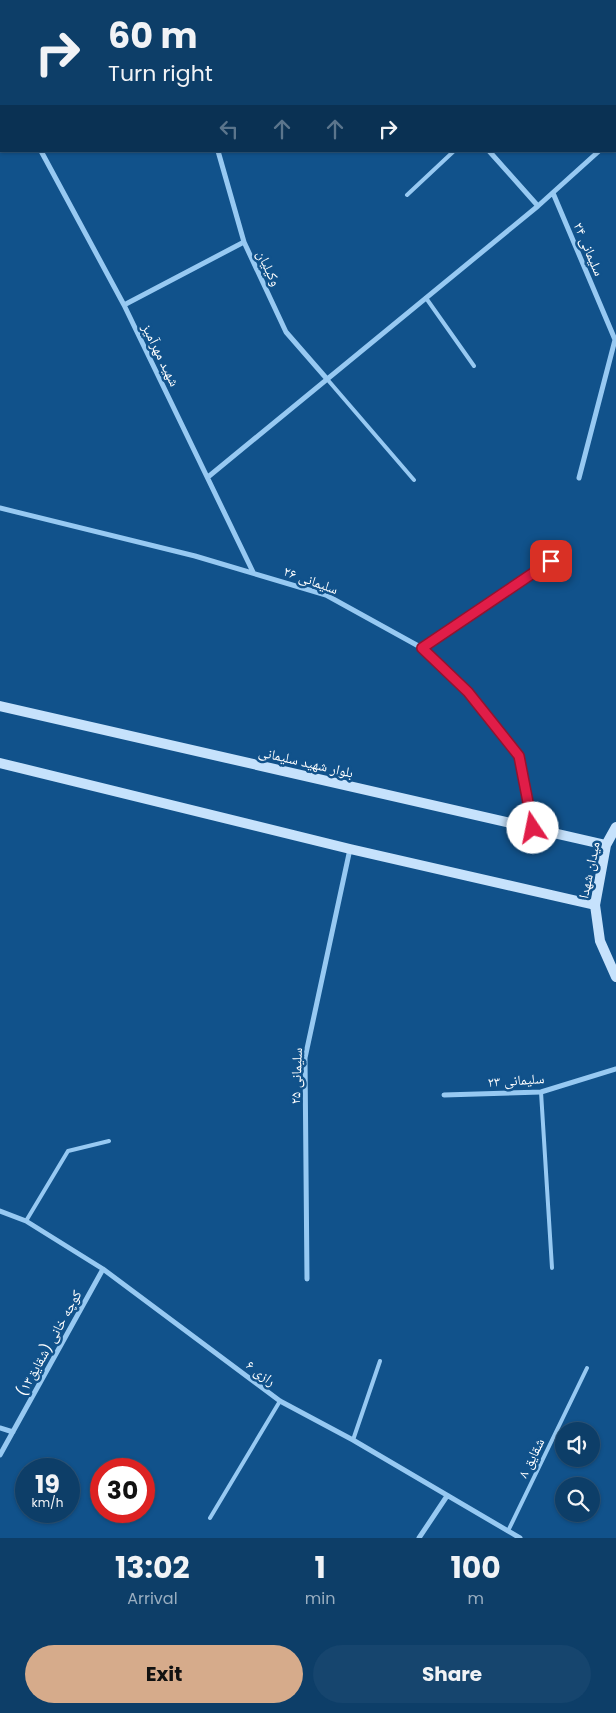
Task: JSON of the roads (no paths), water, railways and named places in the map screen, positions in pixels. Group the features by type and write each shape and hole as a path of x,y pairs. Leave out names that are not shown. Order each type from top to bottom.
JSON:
{"main road":[{"name":"بلوار شهید سلیمانی","path":"0,706 606,846"},
{"path":"0,763 350,849 595,905"},
{"name":"میدان شهدا","path":"616,827 606,846 595,905 600,941 616,977"}],"street":[{"name":"شهید مهرآمیز","path":"42,152 124,305 253,572"},
{"name":"وکیلیان","path":"218,152 244,242 286,332 327,380"},
{"path":"490,152 538,206"},
{"path":"208,477 538,206 598,152"},
{"name":"سلیمانی ۲۴","path":"553,193 615,341"},
{"path":"124,305 244,242"},
{"path":"579,478 615,341"},
{"name":"سلیمانی ۲۶","path":"0,508 186,554 253,572 326,595 422,648 468,692 519,756 533,828"},
{"path":"422,648 567,550"},
{"name":"سلیمانی ۲۵","path":"307,1279 305,1058 350,849"},
{"name":"سلیمانی ۲۳","path":"444,1095 541,1092 616,1069"},
{"name":"رازی ۶","path":"0,1211 26,1221 103,1269 280,1400 353,1440 520,1538"},
{"name":"کوچه خانی (شقایق۱۳)","path":"0,1455 103,1269"},
{"path":"0,1428 13,1432"},
{"path":"419,1538 447,1496"}],"lane":[{"path":"407,195 453,152"},
{"path":"426,298 474,366"},
{"path":"327,380 414,480"},
{"path":"541,1092 552,1268"},
{"path":"26,1221 68,1150 109,1141"},
{"path":"353,1440 380,1361"},
{"name":"شقایق ۸","path":"508,1531 587,1368"},
{"path":"210,1518 280,1400"}]}
